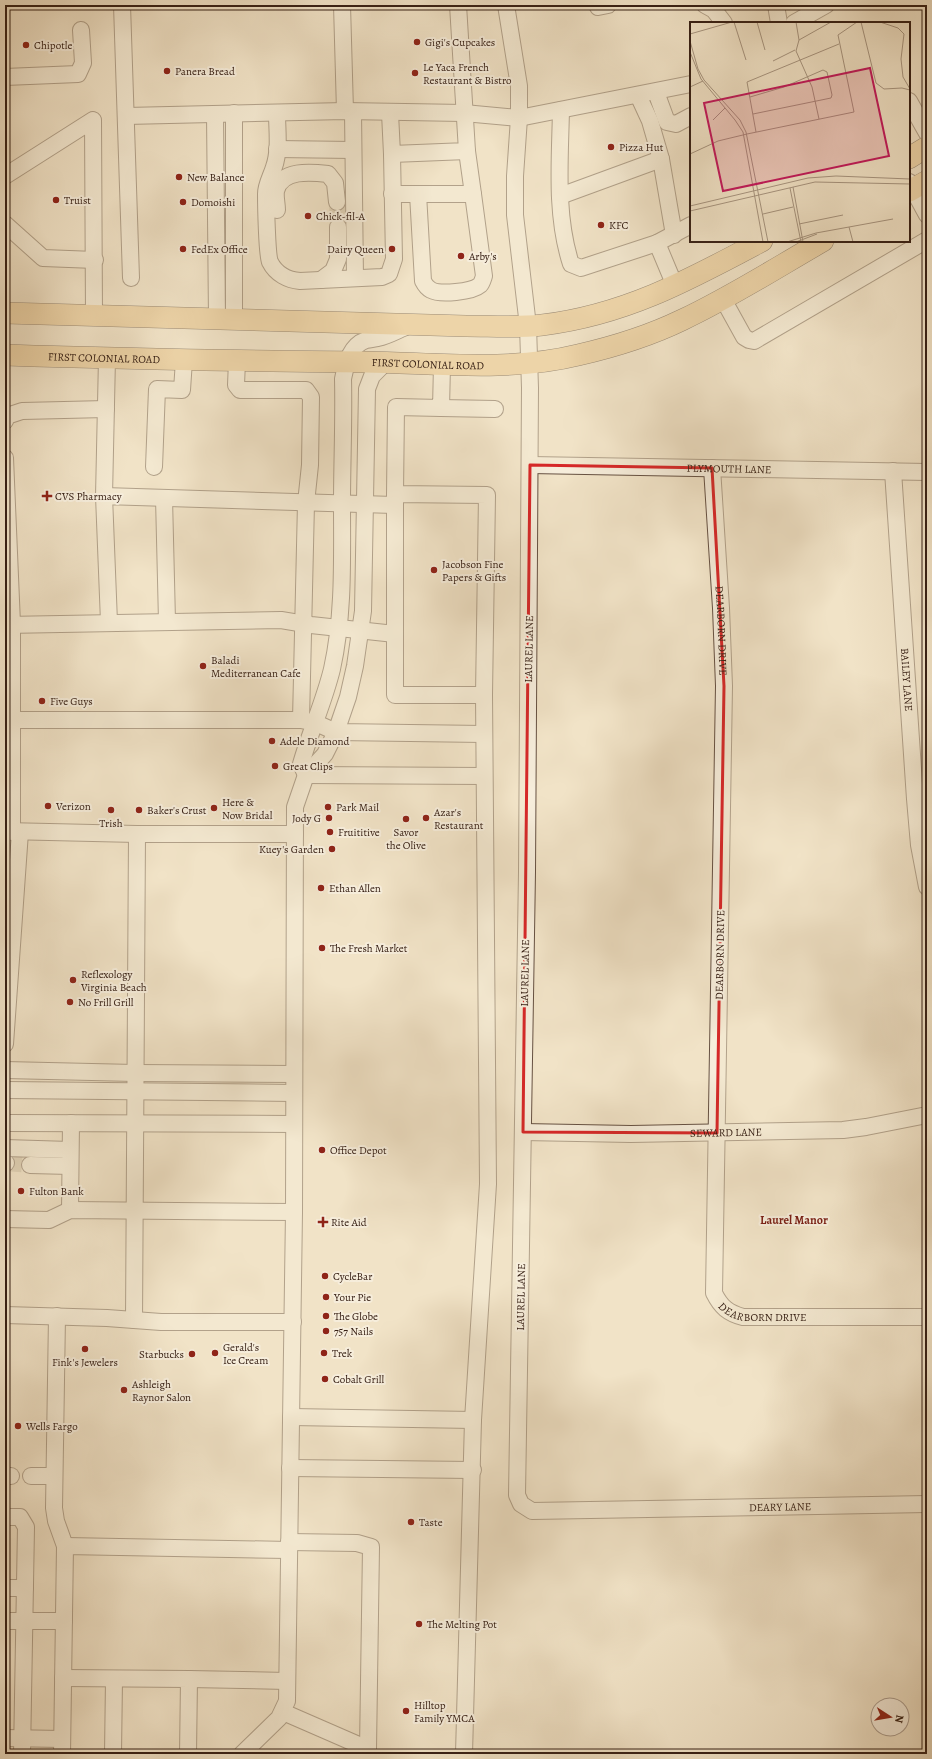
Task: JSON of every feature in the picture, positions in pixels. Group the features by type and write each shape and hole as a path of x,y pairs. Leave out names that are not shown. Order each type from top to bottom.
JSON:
{"main road":[{"path":"910,157 927,147"},
{"path":"5,313 411,325 528,326 567,321 601,313 636,302 675,286 760,242"},
{"name":"FIRST COLONIAL ROAD","path":"5,355 442,365 530,362 576,356 635,339 681,321 723,299 821,242"}],"street":[{"path":"122,5 131,278"},
{"path":"342,5 353,150 355,278"},
{"path":"418,194 423,281 428,288 433,291 446,293 472,289 480,284 484,276 467,151 458,5"},
{"name":"LAUREL LANE","path":"506,5 517,71 519,118 515,176 515,215 528,326 530,362 524,1132 517,1495 521,1504 532,1511 634,1509"},
{"path":"597,5 598,7 608,5"},
{"path":"705,5 714,10 723,22"},
{"path":"776,5 779,22"},
{"path":"796,22 826,5"},
{"path":"5,77 78,74 83,63 82,30"},
{"path":"126,116 349,111 464,114 519,118 690,84"},
{"path":"656,92 667,122 676,124 690,117"},
{"path":"638,95 650,121 661,159 674,235"},
{"path":"910,103 927,133"},
{"path":"561,110 559,182 565,246 571,264 581,268 657,243 690,227"},
{"path":"277,112 278,149 274,167 266,185 270,261 288,280 382,277 389,274 393,265 390,113"},
{"path":"225,319 234,113"},
{"path":"215,114 225,319"},
{"path":"5,176 93,120 95,260 94,315"},
{"path":"278,149 353,150"},
{"path":"392,154 467,151"},
{"path":"560,196 661,159"},
{"path":"281,274 276,192 280,182 294,174 315,172 328,174 335,183 337,202"},
{"path":"914,186 927,215"},
{"path":"392,194 473,194"},
{"path":"5,224 43,258 95,260"},
{"path":"321,280 333,271 338,259 338,227"},
{"path":"723,299 744,337 749,340 754,340 827,300 927,240"},
{"path":"657,243 675,286"},
{"path":"309,722 323,702 332,669 339,628 342,583 343,379 347,362 355,347 359,344 366,340 378,338 411,325"},
{"path":"107,358 104,496 109,622"},
{"path":"154,467 157,389 182,390 184,360"},
{"path":"237,361 236,385 240,390 306,390 311,397 310,465 306,503 305,624 309,722 307,743 301,764 306,776"},
{"path":"242,1754 279,1718 287,1701 294,1212 295,807 306,776 325,754 336,732 348,697 361,630 363,611 367,389 372,376 386,363"},
{"path":"441,408 442,365"},
{"path":"484,695 395,695 396,407 495,409"},
{"path":"5,421 7,416 22,411 106,409"},
{"path":"5,458 8,625 12,720 12,832 5,1044"},
{"name":"PLYMOUTH LANE","path":"530,465 927,472"},
{"name":"DEARBORN DRIVE","path":"712,468 721,608 724,686 714,1293 719,1303 726,1310 743,1317 927,1316"},
{"name":"BAILEY LANE","path":"893,471 915,799 919,844 927,887"},
{"path":"104,496 365,505 395,500 487,495 484,776 488,1184 474,1420 464,1754"},
{"path":"164,498 167,621"},
{"path":"8,625 281,620 395,634"},
{"path":"12,720 309,722 336,732 484,734"},
{"path":"306,776 484,776"},
{"path":"12,832 295,834"},
{"path":"134,1320 137,834"},
{"path":"5,1070 135,1073 294,1074"},
{"path":"5,1090 294,1092"},
{"name":"SEWARD LANE","path":"524,1132 631,1134 843,1130 927,1115"},
{"path":"5,1123 294,1124"},
{"path":"70,1210 70,1150 72,1123"},
{"path":"5,1158 70,1150"},
{"path":"30,1164 70,1166"},
{"path":"5,1219 49,1220 70,1210 294,1212"},
{"path":"5,1316 57,1316 161,1322 292,1322"},
{"path":"5,1738 23,1738 62,1746 65,1546 56,1521 54,1508 57,1316"},
{"path":"291,1417 474,1420"},
{"path":"290,1468 473,1470"},
{"path":"31,1476 54,1476"},
{"name":"DEARY LANE","path":"634,1509 927,1504"},
{"path":"5,1517 20,1517 26,1526 22,1754"},
{"path":"65,1546 289,1546 357,1543 372,1547 366,1752 283,1712"},
{"path":"5,1588 26,1588"},
{"path":"5,1620 64,1621"},
{"path":"63,1678 287,1681"},
{"path":"113,1754 114,1679"},
{"path":"188,1754 190,1680"}],"highlighted area":[{"path":"530,465 712,468 724,686 717,1133 523,1132"}],"tunnel":[{"path":"337,202 338,227"},
{"path":"6,1163 30,1165"}],"place":[{"name":"Gigi's Cupcakes","path":"417,42"},
{"name":"Chipotle","path":"26,45"},
{"name":"Panera Bread","path":"167,71"},
{"name":"Le Yaca French Restaurant & Bistro","path":"415,73"},
{"name":"Pizza Hut","path":"611,147"},
{"name":"New Balance","path":"179,177"},
{"name":"Truist","path":"56,200"},
{"name":"Domoishi","path":"183,202"},
{"name":"Chick-fil-A","path":"308,216"},
{"name":"KFC","path":"601,225"},
{"name":"FedEx Office","path":"183,249"},
{"name":"Dairy Queen","path":"392,249"},
{"name":"Arby's","path":"461,256"},
{"name":"CVS Pharmacy","path":"47,496"},
{"name":"Jacobson Fine Papers & Gifts","path":"434,570"},
{"name":"Baladi Mediterranean Cafe","path":"203,666"},
{"name":"Five Guys","path":"42,701"},
{"name":"Adele Diamond","path":"272,741"},
{"name":"Great Clips","path":"275,766"},
{"name":"Verizon","path":"48,806"},
{"name":"Park Mail","path":"328,807"},
{"name":"Here & Now Bridal","path":"214,808"},
{"name":"Trish","path":"111,810"},
{"name":"Baker's Crust","path":"139,810"},
{"name":"Jody G","path":"329,818"},
{"name":"Azar's Restaurant","path":"426,818"},
{"name":"Savor the Olive","path":"406,819"},
{"name":"Fruititive","path":"330,832"},
{"name":"Kuey's Garden","path":"332,849"},
{"name":"Ethan Allen","path":"321,888"},
{"name":"The Fresh Market","path":"322,948"},
{"name":"Reflexology Virginia Beach","path":"73,980"},
{"name":"No Frill Grill","path":"70,1002"},
{"name":"Office Depot","path":"322,1150"},
{"name":"Fulton Bank","path":"21,1191"},
{"name":"Rite Aid","path":"323,1222"},
{"name":"CycleBar","path":"325,1276"},
{"name":"Your Pie","path":"326,1297"},
{"name":"The Globe","path":"326,1316"},
{"name":"757 Nails","path":"326,1331"},
{"name":"Fink's Jewelers","path":"85,1349"},
{"name":"Gerald's Ice Cream","path":"215,1353"},
{"name":"Trek","path":"324,1353"},
{"name":"Starbucks","path":"192,1354"},
{"name":"Cobalt Grill","path":"325,1379"},
{"name":"Ashleigh Raynor Salon","path":"124,1390"},
{"name":"Wells Fargo","path":"18,1426"},
{"name":"Taste","path":"411,1522"},
{"name":"The Melting Pot","path":"419,1624"},
{"name":"Hilltop Family YMCA","path":"406,1711"}],"district":[{"name":"Laurel Manor","path":"794,1220"}]}
